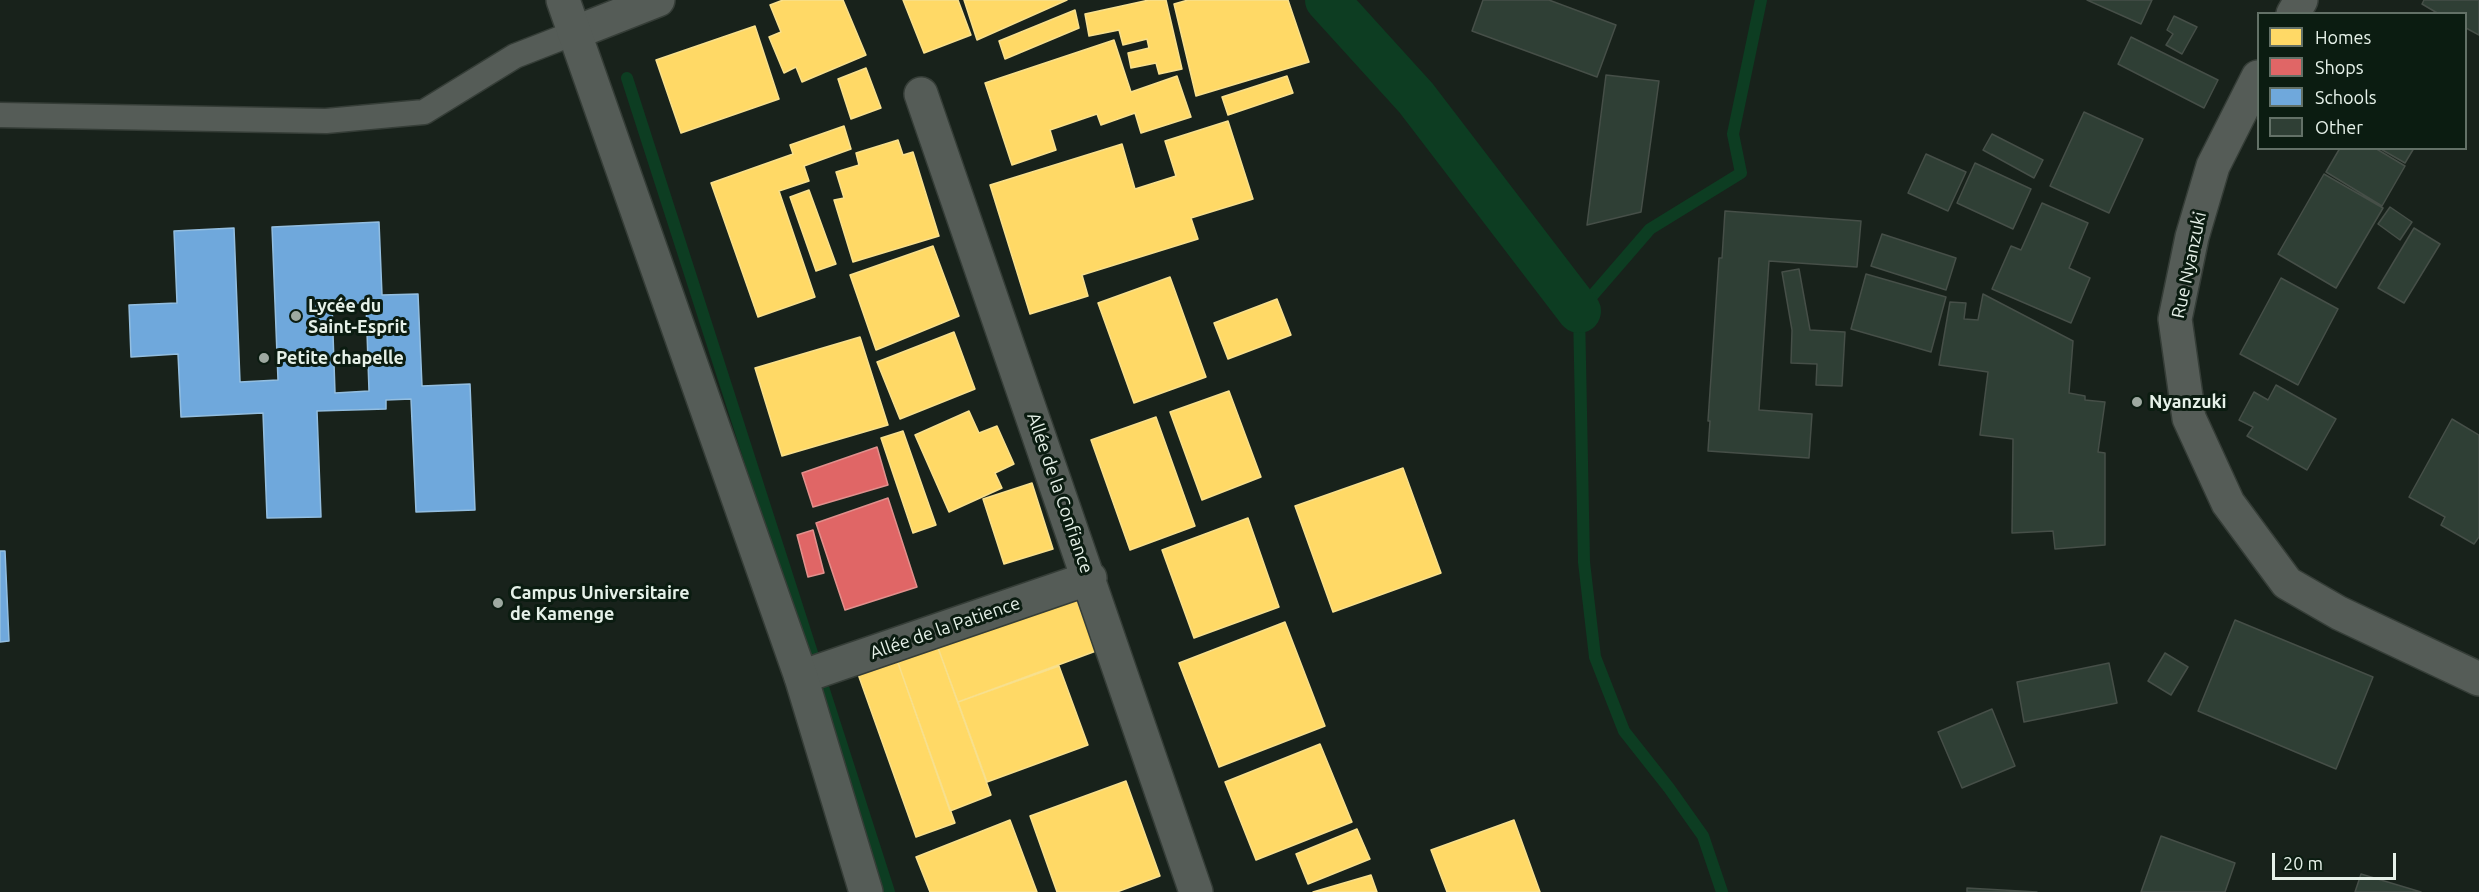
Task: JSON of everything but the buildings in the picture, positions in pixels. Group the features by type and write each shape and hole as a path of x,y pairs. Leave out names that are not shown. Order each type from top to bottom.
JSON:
{"street":[{"path":"563,0 801,677 866,892"},
{"path":"574,33 658,0"},
{"name":"Rue Nyanzuki","path":"2257,81 2212,166 2192,237 2182,284 2175,319 2188,418 2228,503 2287,583 2339,613 2479,679"},
{"name":"Allée de la Confiance","path":"921,94 1090,578 1196,892"},
{"name":"Allée de la Patience","path":"801,677 1090,578"}],"lane":[{"path":"0,115 326,121 424,112 515,56 574,33"}],"waterway":[{"path":"1327,0 1416,98 1579,311"},
{"path":"1722,892 1703,836 1624,731 1595,657 1584,562 1579,311 1650,229 1741,173 1733,134 1761,0"},
{"path":"627,78 889,892"}],"place":[{"name":"Lycée du Saint-Esprit","path":"296,316"},
{"name":"Petite chapelle","path":"264,358"},
{"name":"Nyanzuki","path":"2137,402"},
{"name":"Campus Universitaire de Kamenge","path":"498,603"}]}
